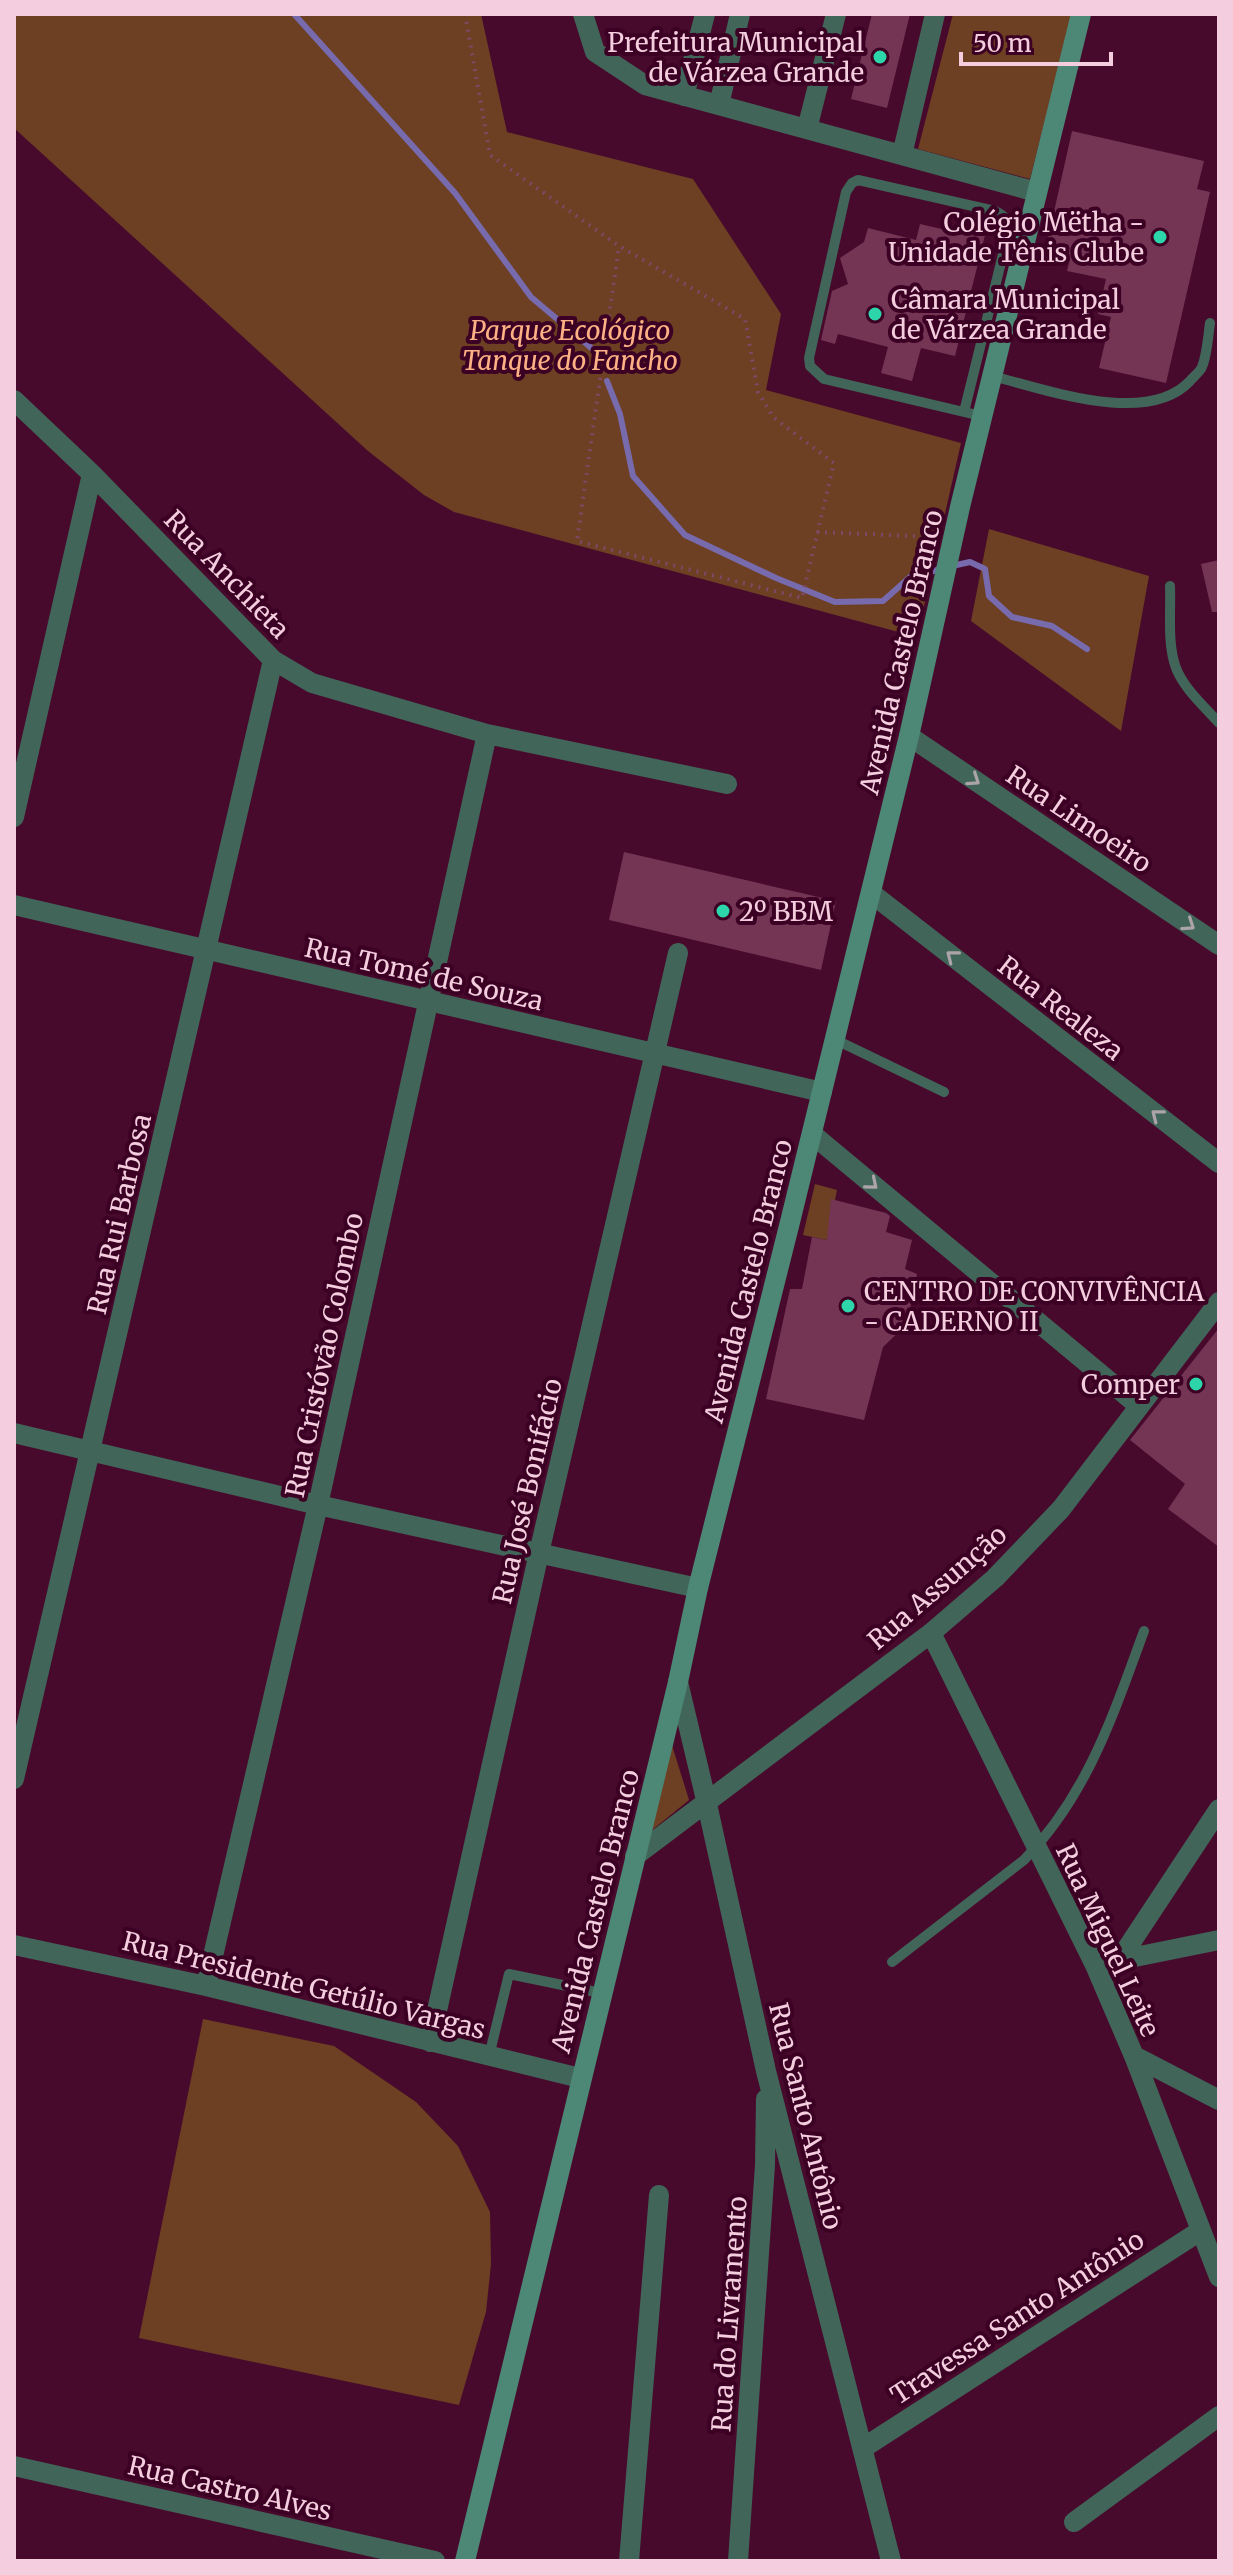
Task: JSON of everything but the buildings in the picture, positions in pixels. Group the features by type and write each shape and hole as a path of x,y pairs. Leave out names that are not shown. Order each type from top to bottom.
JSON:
{"street":[{"path":"583,14 595,52 645,85 1037,192"},
{"path":"684,96 705,14"},
{"path":"719,105 740,14"},
{"path":"807,129 836,14"},
{"path":"902,155 935,14"},
{"name":"Avenida Castelo Branco","path":"465,2561 678,1682 698,1588 909,736 952,546 973,414 992,376 1081,14"},
{"name":"Rua Anchieta","path":"14,400 92,474 273,660 312,683 487,734 727,784"},
{"path":"14,817 92,474"},
{"name":"Rua Rui Barbosa","path":"14,1779 273,660"},
{"name":"Rua Cristóvão Colombo","path":"206,1986 318,1505 487,734"},
{"name":"Rua Limoeiro","path":"909,736 1219,945"},
{"name":"Rua Realeza","path":"871,893 1219,1163"},
{"name":"Rua Tomé de Souza","path":"14,905 822,1092"},
{"name":"Rua José Bonifácio","path":"430,2042 678,953"},
{"path":"812,1134 1139,1406"},
{"name":"Rua Assunção","path":"635,1856 931,1633 995,1578 1061,1509 1219,1302"},
{"path":"14,1433 318,1505 698,1588"},
{"name":"Rua Miguel Leite","path":"931,1633 1095,1965 1134,2056 1219,2277"},
{"name":"Rua Santo Antônio","path":"678,1682 766,2071 891,2561"},
{"path":"1120,1959 1219,1809"},
{"path":"1095,1965 1219,1940"},
{"name":"Rua Presidente Getúlio Vargas","path":"14,1945 206,1986 580,2078"},
{"path":"1134,2056 1219,2100"},
{"name":"Rua do Livramento","path":"738,2561 765,2165 766,2071"},
{"path":"629,2561 659,2195"},
{"name":"Travessa Santo Antônio","path":"863,2448 1200,2231"},
{"path":"1074,2522 1219,2416"},
{"name":"Rua Castro Alves","path":"14,2466 435,2561"}],"lane":[{"path":"858,180 995,211 1009,222 973,414 824,379 810,366 809,358 846,192 852,183 858,180"},
{"path":"992,376 1099,402 1140,404 1162,399 1185,385 1202,367 1210,323"},
{"path":"1170,586 1172,648 1176,669 1191,692 1219,723"},
{"path":"834,1039 944,1092"},
{"path":"892,1962 1036,1848 1085,1778 1103,1743 1144,1631"},
{"path":"489,2056 509,1974 601,1993"}],"path":[{"path":"465,14 490,155 619,246 745,319 758,392 773,417 834,463 802,598 577,541 619,246"},
{"path":"817,532 952,546"}],"green space":[{"name":"Parque Ecológico Tanque do Fancho","path":"14,14 481,14 507,132 693,179 781,314 766,390 961,443 917,637 454,512 424,495 368,451 14,128"},
{"path":"953,14 1072,14 1030,179 918,149"},
{"path":"989,529 1149,576 1121,731 971,621"},
{"path":"815,1184 837,1190 827,1240 803,1235"},
{"path":"671,1742 689,1800 651,1831"},
{"path":"203,2019 334,2046 416,2102 458,2146 490,2212 491,2264 486,2312 459,2405 139,2338"}],"waterway":[{"path":"294,14 455,193 531,297 596,352"},
{"path":"607,381 620,414 633,476 685,535 835,602 883,601 910,577 941,569"},
{"path":"952,566 970,562 985,569 989,596 1012,617 1052,626 1087,649"}],"place":[{"name":"Prefeitura Municipal de Várzea Grande","path":"880,57"},
{"name":"Colégio Mëtha - Unidade Tênis Clube","path":"1160,237"},
{"name":"Câmara Municipal de Várzea Grande","path":"875,314"},
{"name":"2º BBM","path":"723,911"},
{"name":"CENTRO DE CONVIVÊNCIA - CADERNO II","path":"848,1306"},
{"name":"Comper","path":"1196,1384"}]}
